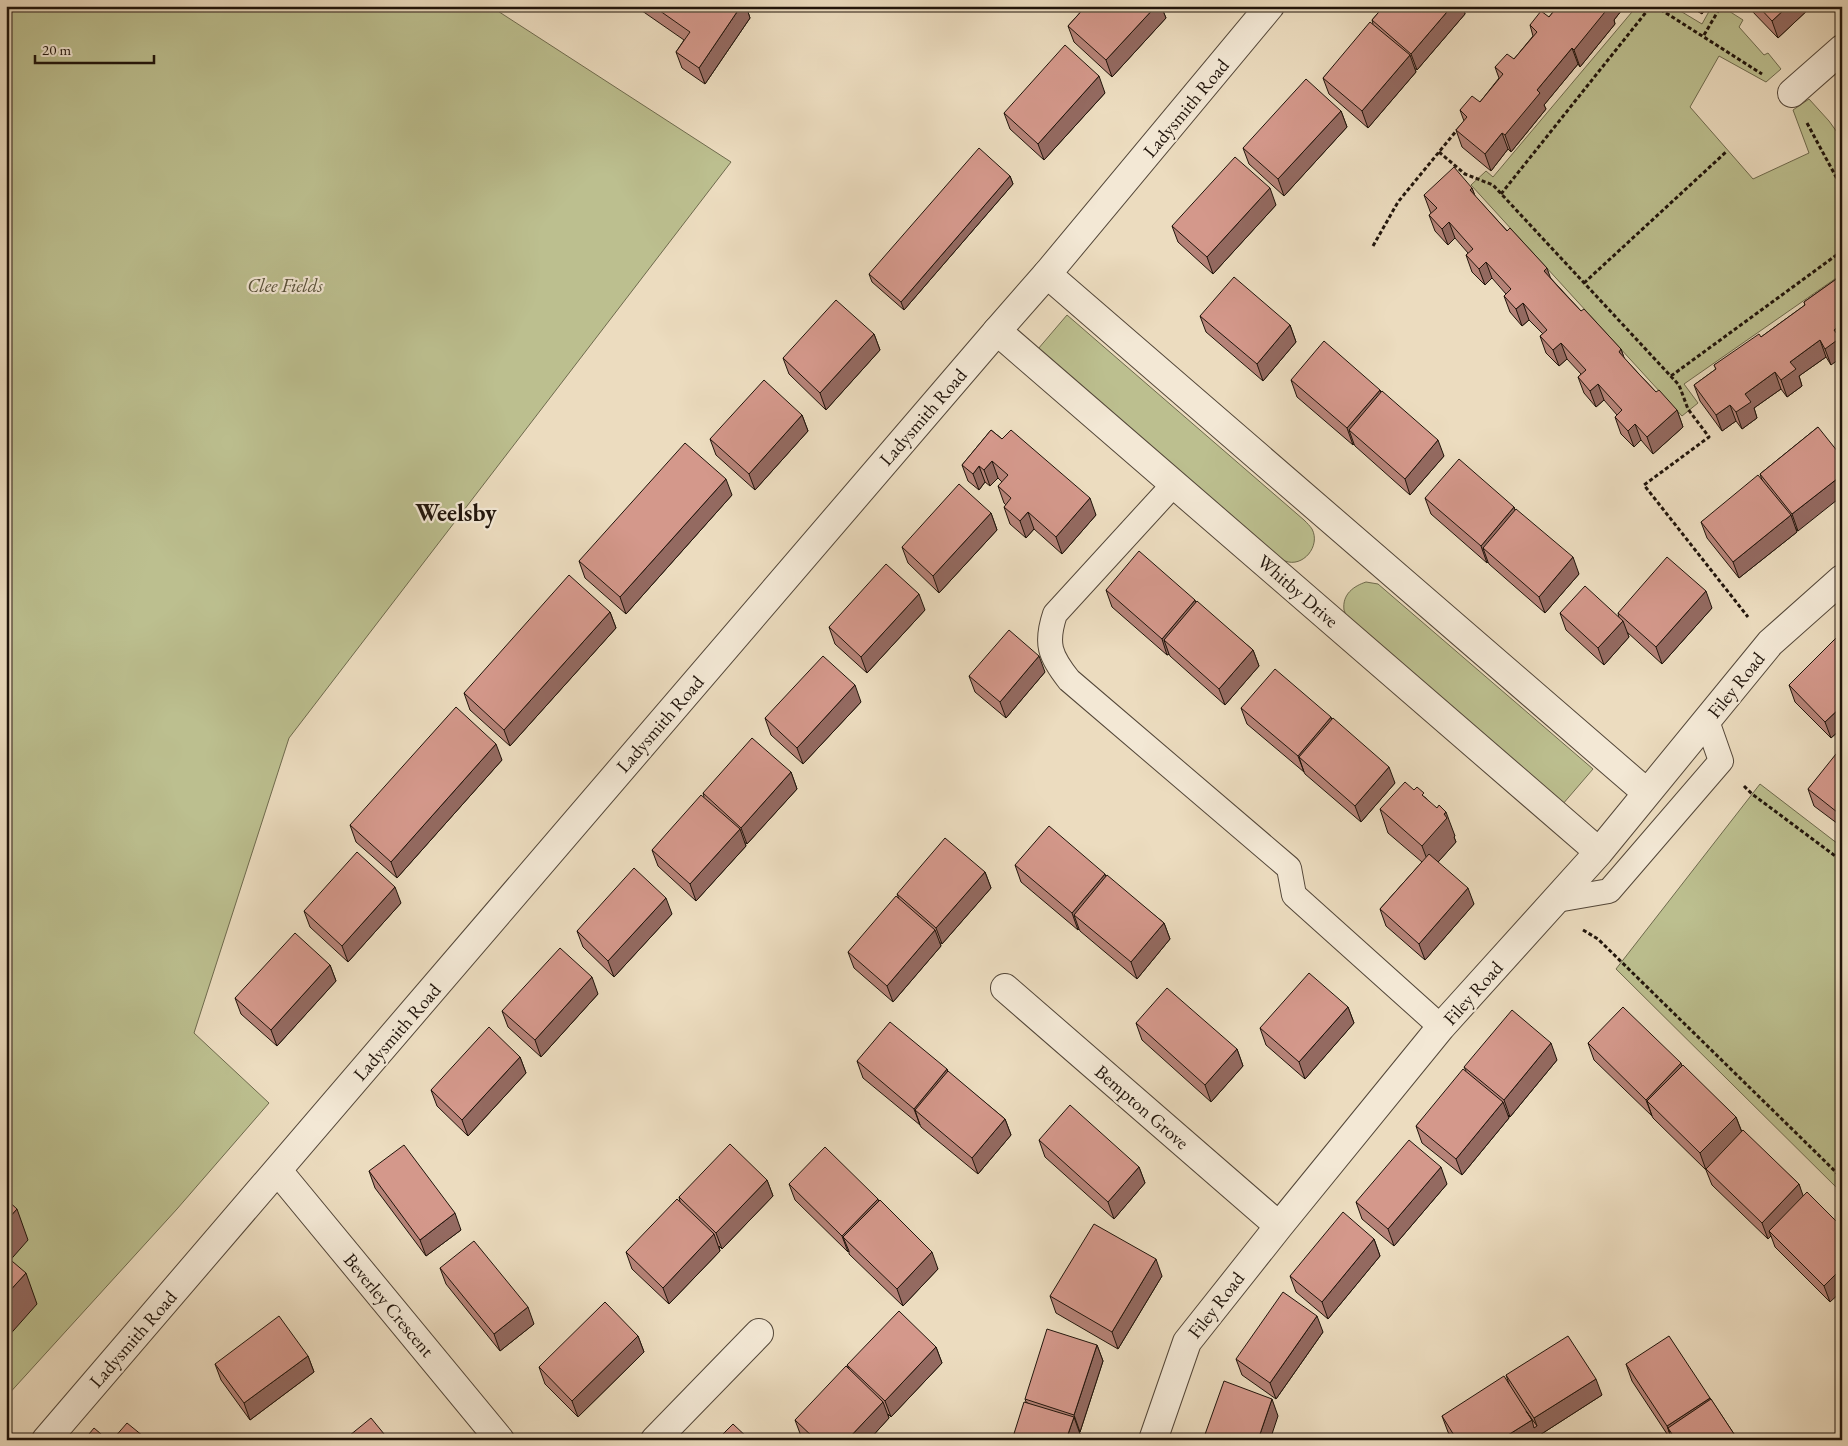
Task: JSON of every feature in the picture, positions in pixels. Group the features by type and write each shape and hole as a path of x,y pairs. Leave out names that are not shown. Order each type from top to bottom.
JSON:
{"street":[{"name":"Ladysmith Road","path":"46,1440 1047,274 1270,6"},
{"path":"1792,93 1842,49"},
{"path":"1047,274 1647,792"},
{"name":"Whitby Drive","path":"997,331 1599,852"},
{"name":"Filey Road","path":"1153,1440 1187,1342 1279,1226 1441,1027 1599,852 1770,643 1842,579"},
{"name":"Bempton Grove","path":"1005,988 1279,1226"},
{"name":"Beverley Crescent","path":"278,1171 500,1440"},
{"path":"655,1440 759,1333"}],"lane":[{"path":"1174,484 1055,614 1050,630 1050,649 1058,666 1070,680 1289,868 1294,895 1441,1027"},
{"path":"1551,907 1610,891 1721,762 1706,721"}],"path":[{"path":"1501,194 1651,6"},
{"path":"1655,6 1704,35 1792,93 1842,188"},
{"path":"1704,35 1721,6"},
{"path":"1374,246 1398,202 1458,129"},
{"path":"1439,152 1464,174 1492,184 1679,385 1688,409 1709,437 1644,485 1770,643"},
{"path":"1584,283 1726,152"},
{"path":"1671,376 1842,251"},
{"path":"1721,762 1752,794 1842,861"},
{"path":"1551,907 1598,939 1842,1178"}],"green space":[{"name":"Clee Fields","path":"6,6 490,6 731,162 289,738 194,1033 269,1103 177,1209 6,1397"},
{"path":"1637,6 1672,6 1702,24 1712,6 1721,6 1743,20 1739,27 1764,55 1768,53 1781,69 1766,82 1719,56 1690,107 1753,179 1809,153 1793,110 1809,99 1842,139 1842,274 1684,384 1698,403 1682,416 1471,185 1486,171 1493,177"},
{"path":"1067,315 1304,520 1312,529 1314,536 1314,542 1309,554 1298,561 1292,562 1281,559 1038,349"},
{"path":"1366,582 1378,584 1593,769 1562,805 1350,621 1344,610 1345,599 1353,588"},
{"path":"1760,784 1842,847 1842,1193 1616,969"}],"building":[{"path":"653,6 741,6 699,68 676,52 690,32"},
{"path":"1086,6 1156,6 1106,60 1068,26"},
{"path":"1384,6 1452,6 1411,54 1372,20"},
{"path":"1558,6 1609,7 1574,50 1572,48 1537,90 1540,93 1505,135 1502,133 1485,154 1456,130 1467,117 1460,110 1472,96 1480,102 1503,74 1495,67 1507,54 1514,59 1537,32 1530,25 1541,11 1549,17"},
{"path":"1758,6 1788,6 1772,21"},
{"path":"1370,22 1410,55 1362,111 1323,78"},
{"path":"1065,45 1099,76 1038,144 1004,113"},
{"path":"1306,79 1341,111 1278,179 1243,148"},
{"path":"979,148 1010,176 901,302 869,274"},
{"path":"1235,157 1270,188 1207,257 1172,226"},
{"path":"1454,167 1472,188 1470,190 1507,231 1510,228 1547,268 1544,271 1562,291 1581,311 1584,309 1621,349 1619,352 1637,372 1656,392 1659,390 1677,410 1647,437 1635,424 1628,431 1615,417 1622,410 1598,384 1590,391 1578,377 1586,370 1561,343 1553,350 1540,336 1547,330 1523,303 1516,309 1504,296 1511,289 1486,262 1479,269 1466,255 1473,249 1449,222 1442,229 1429,215 1437,208 1424,195"},
{"path":"1842,275 1842,324 1834,330 1840,338 1825,349 1820,340 1790,362 1796,369 1781,380 1775,372 1745,394 1751,402 1736,412 1730,405 1716,415 1694,385 1716,369 1714,365 1759,334 1761,337 1805,305 1804,302"},
{"path":"1234,277 1290,325 1257,364 1200,316"},
{"path":"836,300 874,334 820,393 783,358"},
{"path":"1324,341 1380,390 1347,428 1291,380"},
{"path":"764,380 802,415 749,474 710,439"},
{"path":"1382,391 1438,440 1405,479 1349,430"},
{"path":"1818,427 1842,457 1842,475 1792,514 1760,474"},
{"path":"991,430 1002,439 1011,430 1090,498 1056,537 1028,512 1020,521 1004,507 1011,498 998,486 1008,475 992,461 984,470 979,466 973,474 962,465"},
{"path":"685,443 726,479 620,597 579,561"},
{"path":"1459,459 1514,507 1481,546 1425,498"},
{"path":"1758,475 1791,515 1733,562 1701,522"},
{"path":"959,484 991,513 933,576 902,547"},
{"path":"1516,509 1573,557 1539,597 1483,548"},
{"path":"1139,551 1195,600 1162,639 1106,590"},
{"path":"1667,557 1706,591 1656,647 1618,613"},
{"path":"886,564 919,594 861,657 829,627"},
{"path":"569,575 610,612 504,730 464,693"},
{"path":"1585,586 1623,621 1598,648 1560,613"},
{"path":"1197,601 1253,650 1219,689 1164,640"},
{"path":"1009,630 1039,656 1000,702 969,676"},
{"path":"1841,633 1842,706 1825,722 1789,685"},
{"path":"823,656 855,685 797,748 765,718"},
{"path":"1275,669 1331,717 1298,756 1241,708"},
{"path":"456,707 496,744 391,862 350,825"},
{"path":"1333,718 1389,767 1355,806 1299,757"},
{"path":"752,738 791,772 741,828 703,793"},
{"path":"1840,749 1842,750 1842,816 1808,789"},
{"path":"1405,782 1414,790 1417,787 1424,793 1422,795 1437,808 1439,805 1446,812 1444,814 1447,818 1422,846 1380,809"},
{"path":"701,795 740,829 690,884 652,850"},
{"path":"1049,826 1105,874 1072,913 1015,865"},
{"path":"945,838 985,872 936,928 897,894"},
{"path":"357,852 395,887 342,946 304,911"},
{"path":"1429,854 1468,888 1419,944 1380,909"},
{"path":"634,868 666,898 608,961 577,931"},
{"path":"1107,875 1164,923 1131,962 1074,915"},
{"path":"896,896 935,930 887,986 848,952"},
{"path":"295,933 330,965 271,1030 235,998"},
{"path":"560,948 592,977 535,1040 502,1011"},
{"path":"1309,973 1348,1007 1299,1062 1260,1028"},
{"path":"1167,988 1237,1049 1205,1085 1136,1023"},
{"path":"1623,1007 1681,1063 1646,1100 1588,1043"},
{"path":"1512,1010 1551,1043 1504,1100 1464,1067"},
{"path":"890,1022 947,1069 914,1109 857,1061"},
{"path":"489,1027 520,1057 462,1120 431,1090"},
{"path":"1683,1065 1736,1117 1700,1153 1647,1101"},
{"path":"1463,1069 1503,1102 1456,1159 1416,1126"},
{"path":"948,1071 1005,1119 972,1158 915,1110"},
{"path":"1070,1105 1139,1167 1108,1202 1039,1140"},
{"path":"1743,1130 1799,1184 1762,1223 1706,1169"},
{"path":"1409,1140 1441,1167 1388,1229 1356,1202"},
{"path":"730,1144 767,1180 716,1233 679,1197"},
{"path":"404,1145 455,1213 420,1240 369,1171"},
{"path":"825,1147 878,1199 842,1236 789,1184"},
{"path":"1807,1192 1842,1227 1842,1268 1824,1286 1769,1231"},
{"path":"6,1199 17,1209 6,1221"},
{"path":"677,1199 714,1234 663,1288 626,1252"},
{"path":"880,1200 932,1252 897,1289 843,1237"},
{"path":"1343,1212 1374,1239 1322,1302 1290,1276"},
{"path":"1094,1224 1156,1259 1112,1332 1050,1296"},
{"path":"474,1241 528,1307 494,1334 440,1268"},
{"path":"6,1256 26,1273 6,1295"},
{"path":"1283,1292 1317,1316 1270,1383 1236,1359"},
{"path":"605,1302 638,1336 572,1401 539,1367"},
{"path":"899,1311 936,1347 885,1401 847,1365"},
{"path":"279,1316 308,1356 244,1403 215,1364"},
{"path":"1047,1329 1097,1345 1074,1415 1025,1399"},
{"path":"1568,1336 1596,1379 1534,1418 1506,1375"},
{"path":"1669,1336 1710,1398 1667,1426 1626,1364"},
{"path":"846,1366 883,1402 847,1440 816,1440 795,1420"},
{"path":"1504,1376 1532,1420 1500,1440 1457,1440 1442,1416"},
{"path":"1224,1381 1272,1399 1258,1440 1203,1440"},
{"path":"1711,1399 1738,1440 1676,1440 1668,1428"},
{"path":"1024,1402 1074,1417 1066,1440 1012,1440"},
{"path":"1526,1411 1537,1426 1534,1428 1532,1420"},
{"path":"371,1418 389,1440 344,1440"},
{"path":"127,1423 143,1436 140,1440 117,1440 114,1438"},
{"path":"733,1424 750,1440 717,1440"},
{"path":"94,1428 108,1440 84,1440"}],"district":[{"name":"Weelsby","path":"456,512"}]}
